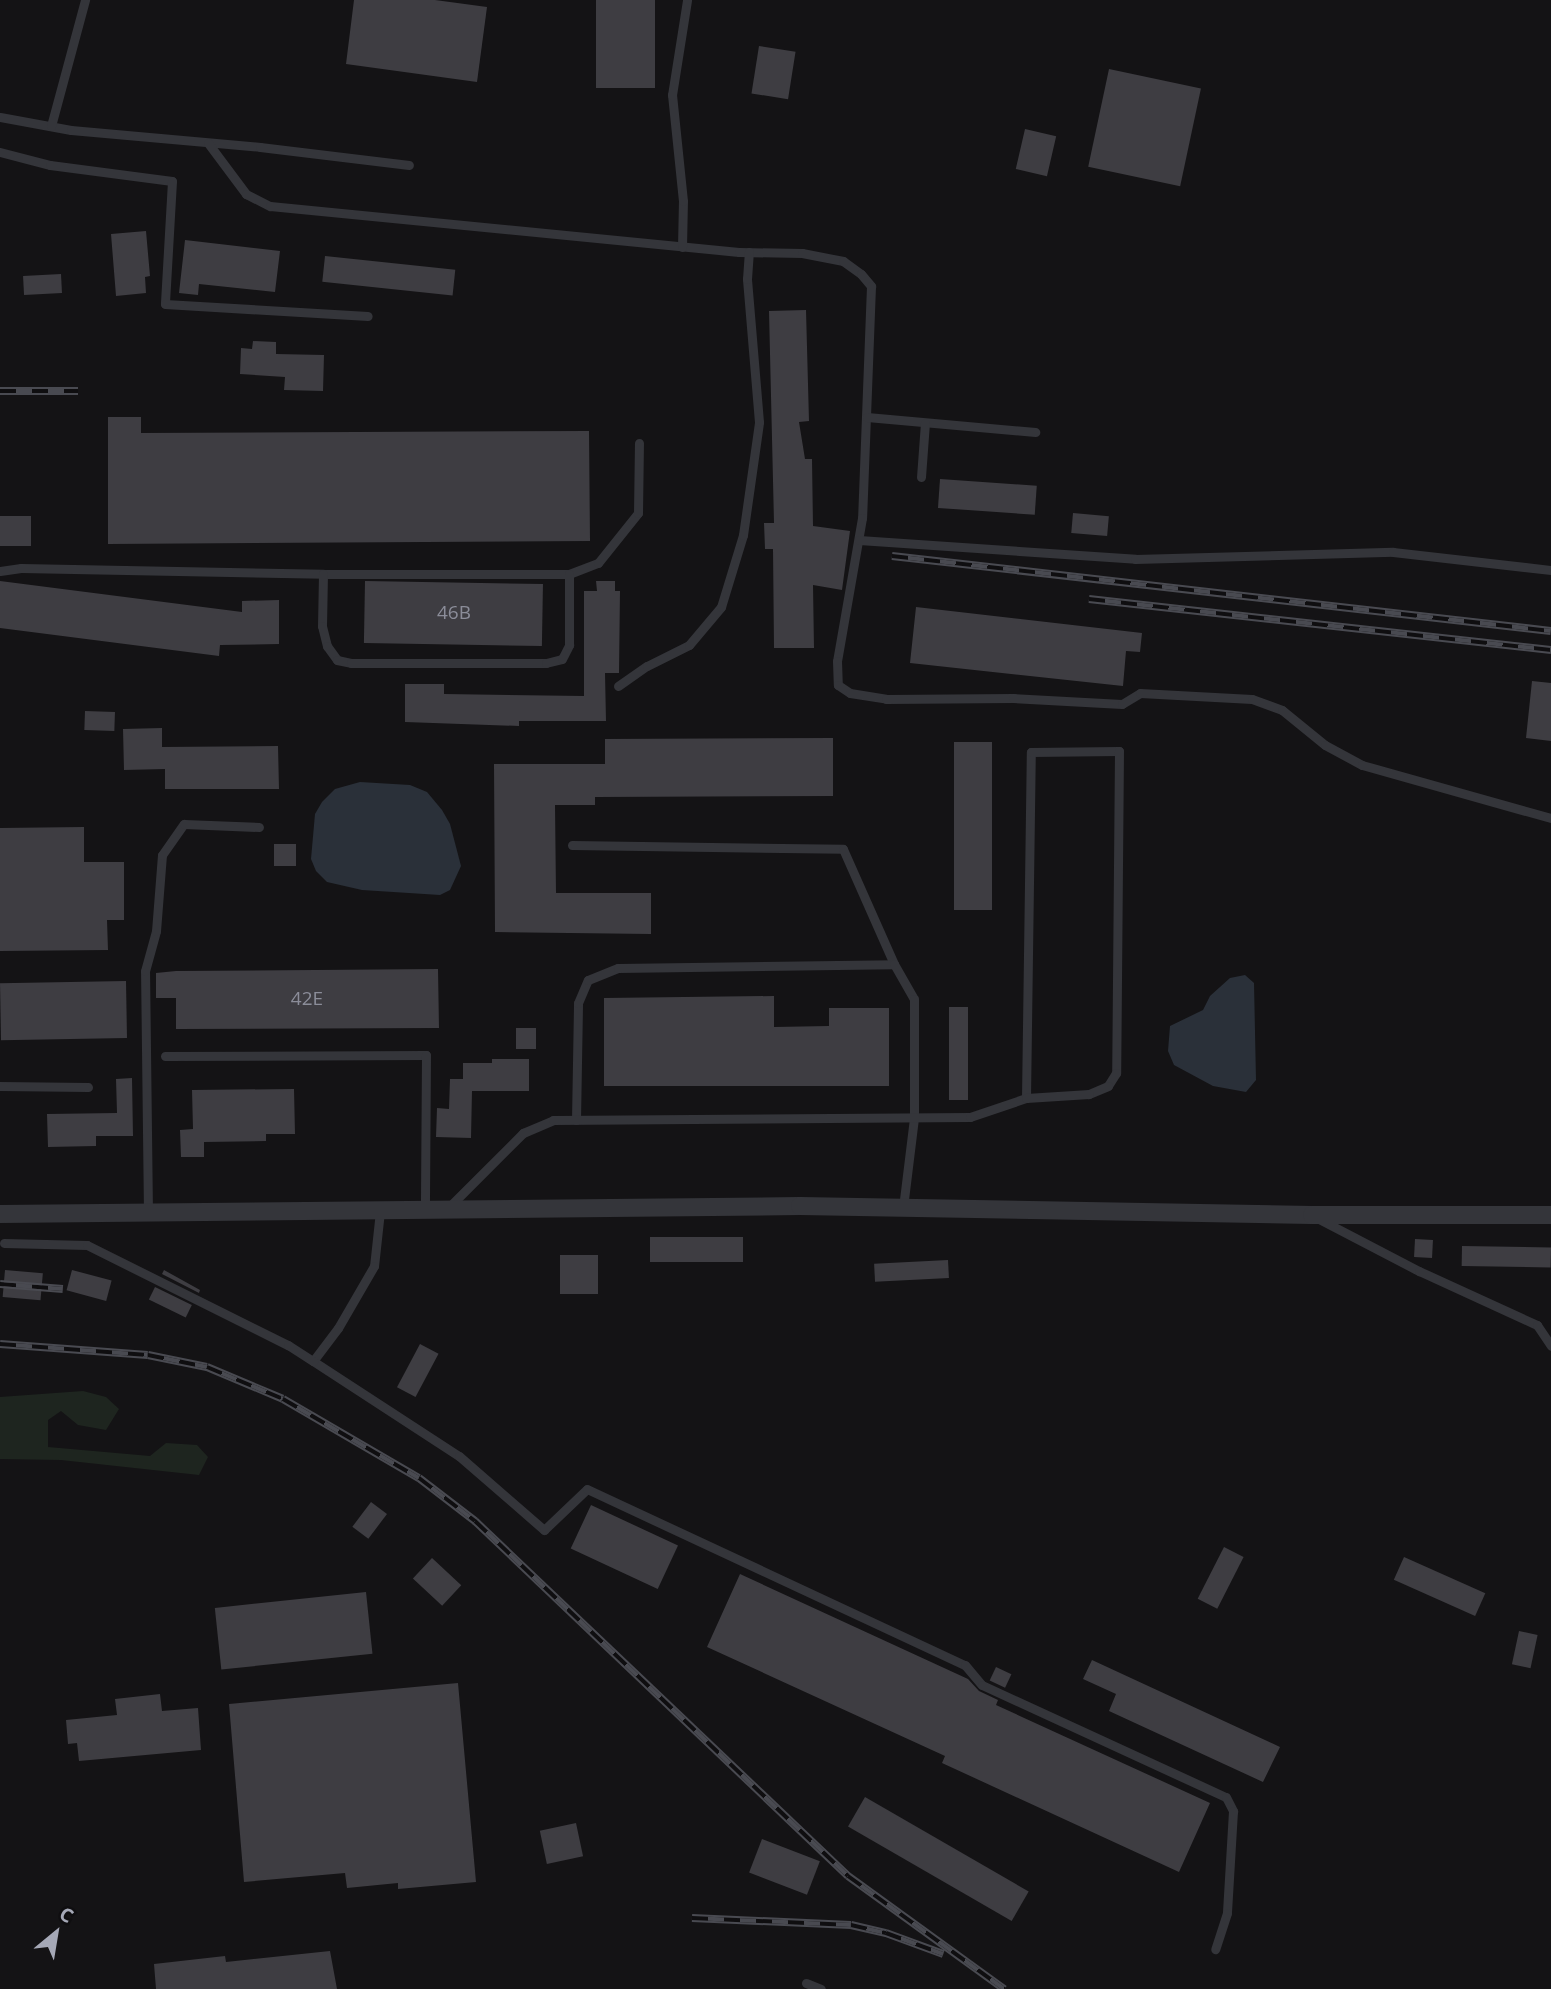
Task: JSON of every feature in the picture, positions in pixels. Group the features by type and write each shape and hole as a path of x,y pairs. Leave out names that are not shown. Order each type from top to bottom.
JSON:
{"street":[{"path":"0,1214 800,1206 1312,1215 1551,1215"}],"lane":[{"path":"51,126 85,0"},
{"path":"682,247 683,201 672,95 687,0"},
{"path":"0,117 51,126 409,165"},
{"path":"208,143 246,194 270,206 682,247 826,256 843,261 871,286 867,417 859,540 837,661 838,685 850,693 886,699 1013,698 1122,704 1140,693 1252,699 1282,710 1325,745 1363,765 1551,818"},
{"path":"0,152 50,165 172,181 165,303 368,316"},
{"path":"618,686 647,666 689,645 721,607 743,535 759,422 747,279 749,252"},
{"path":"867,417 1035,432"},
{"path":"921,477 925,423"},
{"path":"0,571 21,568 323,575 569,574 598,563 638,513 639,443"},
{"path":"859,540 1135,559 1239,559 1393,552 1551,570"},
{"path":"323,575 323,626 327,646 337,660 351,663 546,663 562,659 569,645 569,574"},
{"path":"446,1211 523,1133 553,1120 970,1117 1026,1098 1089,1094 1108,1086 1116,1073 1119,751 1031,752 1026,1098"},
{"path":"148,1213 145,971 156,931 162,855 184,824 259,827"},
{"path":"572,845 844,849 894,964 914,999 914,1118 903,1208"},
{"path":"576,1120 578,1003 588,980 618,968 894,964"},
{"path":"165,1056 426,1055 425,1211"},
{"path":"0,1086 88,1087"},
{"path":"313,1362 338,1328 374,1266 380,1212"},
{"path":"1312,1215 1419,1271 1537,1325 1551,1346"},
{"path":"4,1243 88,1245 272,1337 459,1456 544,1530 587,1489 965,1665 982,1685 1226,1797 1233,1811 1227,1913 1214,1949"},
{"path":"806,1983 821,1989"}],"shaded area":[{"path":"360,782 410,785 427,792 442,810 450,824 461,866 450,890 440,895 362,890 327,882 316,871 311,859 315,814 335,789"},
{"path":"1245,975 1254,983 1256,1080 1246,1092 1213,1086 1174,1065 1168,1051 1170,1026 1203,1010 1210,996 1230,978"},
{"path":"83,1391 106,1397 119,1409 106,1430 78,1425 61,1411 48,1420 48,1447 150,1456 166,1443 197,1445 208,1457 199,1475 61,1460 0,1459 0,1397"}],"building":[{"path":"354,0 435,0 487,7 477,82 346,64"},
{"path":"596,0 655,0 655,88 596,88"},
{"path":"759,46 796,52 788,99 751,93"},
{"path":"1109,69 1201,89 1180,186 1088,167"},
{"path":"1025,129 1056,136 1047,176 1016,169"},
{"path":"146,231 150,276 145,277 146,293 116,296 111,234"},
{"path":"185,240 280,251 275,292 199,284 198,295 179,293"},
{"path":"325,256 455,270 453,296 322,282"},
{"path":"61,274 62,293 24,295 23,276"},
{"path":"806,310 809,421 799,422 805,459 812,459 813,526 850,531 842,590 813,585 814,648 774,648 773,549 765,549 764,523 774,523 769,311"},
{"path":"253,341 276,342 276,354 324,355 323,391 284,390 285,377 240,374 241,348 252,349"},
{"path":"108,417 141,417 141,433 589,431 590,541 108,544"},
{"path":"940,479 1037,486 1035,515 938,508"},
{"path":"1073,513 1109,516 1107,536 1071,533"},
{"path":"0,516 31,516 31,546 0,546"},
{"path":"0,581 242,612 242,601 279,600 279,644 220,645 219,656 0,628"},
{"path":"365,581 543,584 542,646 364,643"},
{"path":"596,581 615,581 615,591 620,591 619,673 605,673 606,721 519,721 519,726 405,722 405,684 444,684 444,694 584,696 584,591 597,591"},
{"path":"916,607 1142,633 1140,652 1126,651 1123,686 910,663"},
{"path":"1532,681 1551,683 1551,741 1526,738"},
{"path":"85,711 115,712 114,731 84,730"},
{"path":"162,728 162,747 278,746 279,789 165,789 165,769 124,770 123,729"},
{"path":"833,738 833,796 595,797 595,805 555,805 556,893 651,893 651,934 495,932 494,764 605,764 605,739"},
{"path":"954,742 992,742 992,910 954,910"},
{"path":"84,827 84,862 124,862 124,920 107,920 108,950 0,951 0,828"},
{"path":"274,844 296,844 296,866 274,866"},
{"path":"438,969 439,1028 176,1029 176,998 156,998 156,973"},
{"path":"126,981 127,1038 1,1040 0,983"},
{"path":"774,996 774,1027 829,1026 829,1008 889,1008 889,1086 604,1086 604,998"},
{"path":"949,1007 968,1007 968,1100 949,1100"},
{"path":"516,1028 536,1028 536,1049 516,1049"},
{"path":"492,1059 529,1059 529,1091 472,1091 471,1138 436,1137 437,1108 449,1109 450,1079 463,1079 463,1063 492,1063"},
{"path":"132,1078 133,1136 96,1136 96,1146 48,1147 47,1114 117,1113 116,1079"},
{"path":"294,1089 295,1134 266,1134 266,1141 204,1142 204,1157 181,1157 180,1130 193,1129 192,1090"},
{"path":"650,1237 743,1237 743,1262 650,1262"},
{"path":"1415,1239 1433,1240 1432,1258 1414,1257"},
{"path":"1462,1246 1551,1248 1551,1268 1462,1266"},
{"path":"560,1255 598,1255 598,1294 560,1294"},
{"path":"948,1260 949,1278 875,1282 874,1264"},
{"path":"5,1270 43,1273 41,1300 3,1297"},
{"path":"72,1270 112,1281 106,1301 67,1290"},
{"path":"164,1270 200,1290 199,1293 162,1274"},
{"path":"155,1287 192,1305 186,1318 149,1300"},
{"path":"420,1344 439,1354 416,1397 397,1387"},
{"path":"371,1502 387,1514 368,1539 352,1527"},
{"path":"591,1505 678,1546 658,1589 571,1549"},
{"path":"1224,1547 1244,1557 1217,1609 1198,1599"},
{"path":"1404,1557 1485,1593 1475,1616 1394,1580"},
{"path":"432,1558 461,1585 442,1606 413,1578"},
{"path":"740,1574 968,1679 979,1691 998,1700 996,1705 1210,1803 1179,1872 942,1763 945,1756 707,1647"},
{"path":"366,1592 372,1654 221,1670 215,1608"},
{"path":"1519,1631 1538,1635 1531,1668 1512,1664"},
{"path":"1092,1660 1280,1747 1263,1782 1109,1711 1116,1694 1083,1679"},
{"path":"996,1667 1011,1674 1005,1688 990,1681"},
{"path":"458,1683 476,1882 398,1889 398,1883 347,1888 345,1873 244,1882 229,1704"},
{"path":"160,1694 162,1711 198,1708 201,1750 79,1761 77,1743 68,1744 66,1720 117,1715 115,1699"},
{"path":"865,1797 1029,1892 1012,1921 848,1826"},
{"path":"576,1823 583,1856 547,1864 540,1831"},
{"path":"762,1839 820,1861 807,1895 749,1873"},
{"path":"330,1951 337,1989 156,1989 154,1964 225,1956 226,1962"}],"railway":[{"path":"0,391 78,391"},
{"path":"892,556 1551,631"},
{"path":"1089,599 1551,650"},
{"path":"0,1284 63,1289"},
{"path":"0,1344 148,1355 207,1367 283,1399 419,1478 475,1521 848,1876 1004,1989"},
{"path":"692,1918 851,1925 886,1933 943,1954"}]}
